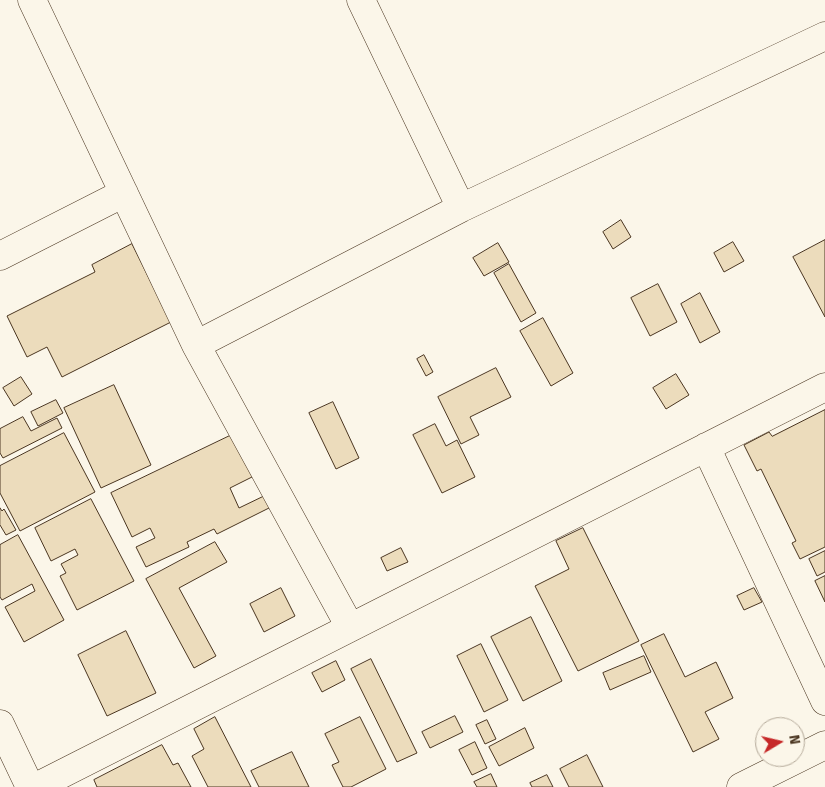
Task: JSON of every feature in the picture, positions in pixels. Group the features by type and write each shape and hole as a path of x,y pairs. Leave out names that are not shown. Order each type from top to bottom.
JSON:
{"street":[{"path":"32,0 196,345 350,627"},
{"path":"361,0 461,208"},
{"path":"196,345 461,208 824,39"},
{"path":"0,256 124,193"},
{"path":"36,787 825,387"},
{"path":"706,447 825,700"},
{"path":"0,724 30,787"},
{"path":"741,787 825,745"}],"building":[{"path":"621,220 631,237 613,249 603,232"},
{"path":"825,240 825,317 793,257"},
{"path":"733,242 744,261 724,272 714,253"},
{"path":"498,243 509,262 484,276 473,258"},
{"path":"132,244 171,322 62,377 47,347 27,357 7,316 95,272 92,265"},
{"path":"509,264 536,313 521,322 494,273"},
{"path":"658,284 677,322 650,336 631,298"},
{"path":"700,293 720,332 700,343 681,304"},
{"path":"543,318 573,373 551,386 520,331"},
{"path":"424,355 433,372 426,376 417,359"},
{"path":"496,368 511,397 470,417 479,435 461,444 438,397"},
{"path":"676,374 689,395 666,409 653,388"},
{"path":"21,377 32,394 14,406 3,388"},
{"path":"114,385 151,465 101,488 64,408"},
{"path":"56,400 63,413 38,426 31,412"},
{"path":"333,402 359,458 336,469 309,413"},
{"path":"825,410 825,547 800,559 792,543 796,541 761,469 757,471 744,445 769,432 772,436"},
{"path":"23,417 31,431 57,418 62,428 3,458 0,453 0,429"},
{"path":"435,424 446,446 457,440 475,477 442,493 413,435"},
{"path":"238,432 258,474 230,488 239,508 268,494 273,506 217,534 214,529 187,542 189,547 146,567 136,547 155,538 150,528 132,537 111,493"},
{"path":"64,433 95,492 20,531 0,493 0,466"},
{"path":"91,499 134,581 77,610 60,576 66,573 61,564 78,555 75,549 51,561 35,528"},
{"path":"0,508 2,511 4,509 16,530 6,535 0,525"},
{"path":"583,528 639,641 578,671 535,586 569,569 556,541"},
{"path":"18,535 64,620 24,642 5,607 35,591 32,584 2,600 0,597 0,545"},
{"path":"215,542 227,562 179,588 216,656 194,668 146,579"},
{"path":"401,548 408,562 387,571 381,558"},
{"path":"825,551 825,572 817,576 809,559"},
{"path":"825,576 825,602 815,581"},
{"path":"281,588 295,616 264,632 250,604"},
{"path":"754,588 762,602 744,610 737,596"},
{"path":"531,617 562,681 523,701 491,637"},
{"path":"126,631 156,693 107,716 78,655"},
{"path":"664,634 685,677 716,662 733,698 705,712 719,739 693,752 641,645"},
{"path":"481,644 508,700 484,712 457,656"},
{"path":"644,656 651,672 610,690 603,673"},
{"path":"371,659 417,753 397,762 351,669"},
{"path":"336,661 345,680 322,692 312,673"},
{"path":"455,716 463,732 430,748 422,732"},
{"path":"215,717 251,787 208,787 192,756 204,749 194,729"},
{"path":"360,717 386,769 351,787 343,787 332,765 339,762 325,734"},
{"path":"487,720 496,739 485,744 476,725"},
{"path":"525,728 534,748 499,766 489,747"},
{"path":"475,742 487,768 472,775 459,750"},
{"path":"162,745 173,765 178,763 191,787 97,787 94,780"},
{"path":"292,752 309,787 259,787 251,771"},
{"path":"587,755 603,787 569,787 560,769"},
{"path":"491,774 497,787 477,787 474,782"},
{"path":"547,775 553,787 532,787 530,783"}]}
